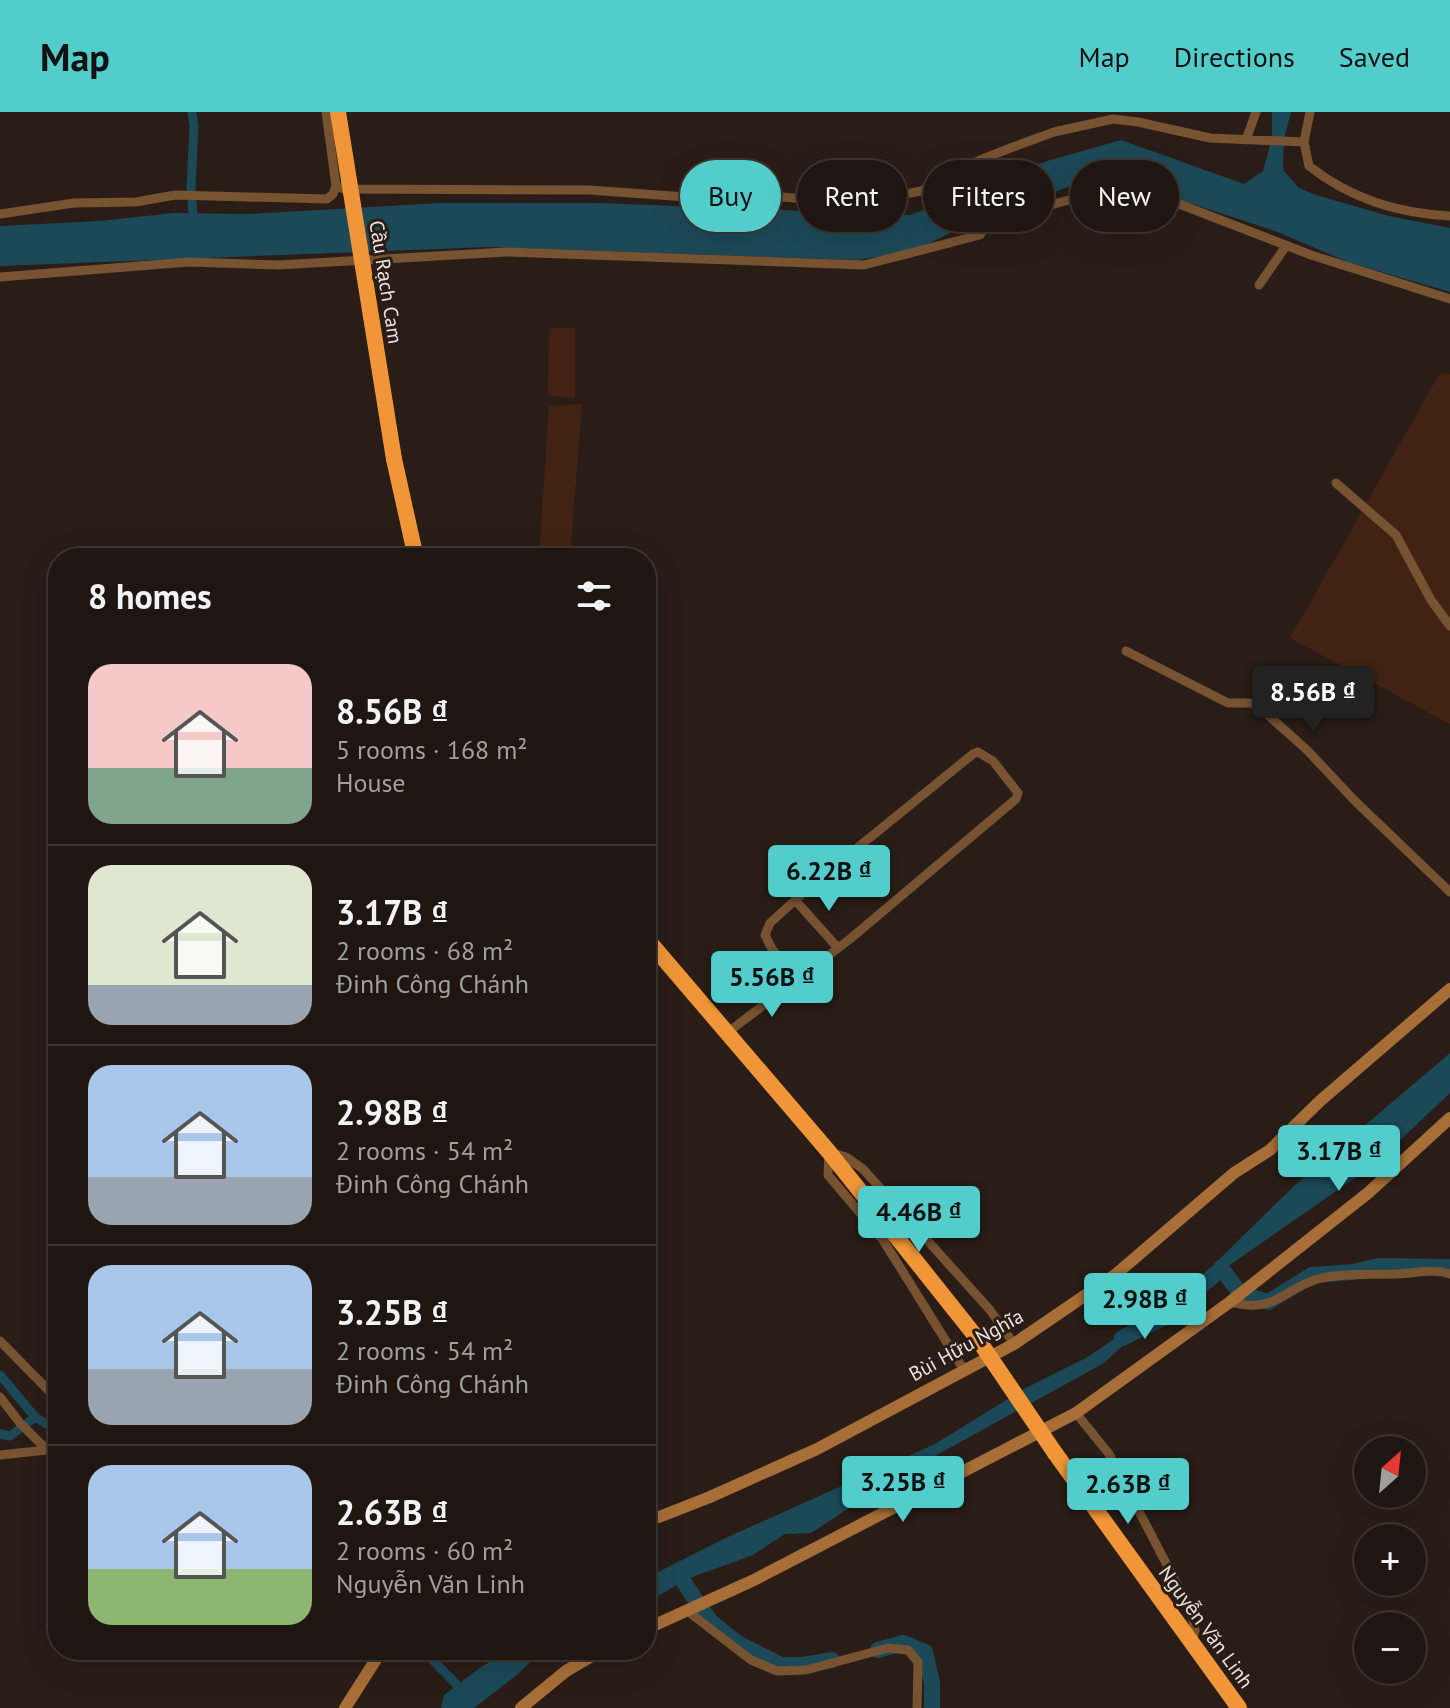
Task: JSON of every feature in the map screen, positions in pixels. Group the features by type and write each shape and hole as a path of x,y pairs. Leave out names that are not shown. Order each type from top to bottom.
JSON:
{"highway":[{"name":"Cầu Rạch Cam","path":"338,112 394,459 414,548"},
{"path":"656,950 829,1152"},
{"name":"Nguyễn Văn Linh","path":"829,1152 977,1338 1055,1453 1239,1708"}],"main road":[{"name":"Bùi Hữu Nghĩa","path":"656,1517 817,1449 1014,1344 1115,1275 1234,1173 1270,1150 1320,1101 1450,989"},
{"path":"656,1624 775,1569 1076,1413 1238,1296 1368,1193 1450,1118"},
{"path":"345,1708 376,1660"},
{"path":"521,1708 566,1671 585,1660"}],"street":[{"path":"0,214 74,203 136,202 175,195 321,200 330,197 336,186 326,112"},
{"path":"1250,140 1256,112"},
{"path":"1310,112 1304,142 1309,166 1365,200 1424,214 1450,216"},
{"path":"336,186 381,190 589,190 728,200 770,196 856,203 921,191 980,160 1054,132 1113,119 1195,136 1304,142"},
{"path":"0,277 189,262 278,265 507,252 864,265 980,235 984,228 1004,218 1112,188 1174,202 1286,246 1450,299"},
{"path":"1259,285 1286,246"},
{"path":"1336,483 1396,535 1431,600 1450,626"},
{"path":"1126,651 1228,703 1251,703 1259,707 1307,750 1450,892"},
{"path":"727,1033 838,948 1016,799 1018,793 993,761 978,752 973,754 770,923 765,935 772,949 797,979"},
{"path":"795,900 838,948"},
{"path":"964,1370 883,1240 828,1175 829,1152 846,1157 863,1169 990,1310 1014,1344"},
{"path":"1238,1296 1254,1306 1271,1303 1311,1282 1327,1278 1427,1271 1450,1274"},
{"path":"0,1341 48,1390"},
{"path":"0,1397 47,1450"},
{"path":"1076,1413 1109,1454 1191,1611 1195,1631 1192,1641"},
{"path":"0,1455 47,1450"},
{"path":"687,1610 751,1660 777,1671 806,1670 888,1648 908,1650 918,1662 917,1708"}],"shaded area":[{"path":"549,328 575,328 575,398 548,396"},
{"path":"1440,373 1450,374 1450,724 1290,638"},
{"path":"582,404 571,548 540,548 549,406"}],"water":[{"path":"1272,112 1291,112 1284,138 1283,170 1299,188 1389,216 1450,228 1450,292 1348,262 1275,231 1179,200 1179,161 1244,184 1263,171 1272,138"},
{"path":"1121,140 1177,160 1070,160 1070,186 1054,192 1054,160 1051,160"},
{"path":"440,203 598,203 680,206 680,232 781,232 781,210 797,211 797,232 907,232 907,215 923,210 923,232 953,232 914,251 858,260 488,247 0,266 0,226 100,221 174,213 248,214"},
{"path":"1450,1053 1450,1093 1394,1146 1358,1176 1149,1321 1104,1363 897,1477 811,1533 785,1534 753,1555 687,1579 656,1597 656,1573 730,1536 935,1444 1024,1389 1086,1358 1190,1288 1295,1185"},
{"path":"493,1660 532,1660 474,1708 441,1708 444,1695"}],"waterway":[{"path":"192,112 194,226"},
{"path":"1221,1268 1240,1293 1268,1302 1312,1275 1353,1272 1379,1266 1450,1267"},
{"path":"1122,1338 1167,1316 1214,1275"},
{"path":"0,1375 35,1417 48,1425"},
{"path":"0,1434 10,1436 35,1417"},
{"path":"681,1578 710,1621 737,1643 781,1665 832,1660"},
{"path":"878,1650 903,1643 925,1652 932,1683 932,1708"},
{"path":"433,1660 459,1687"}]}
